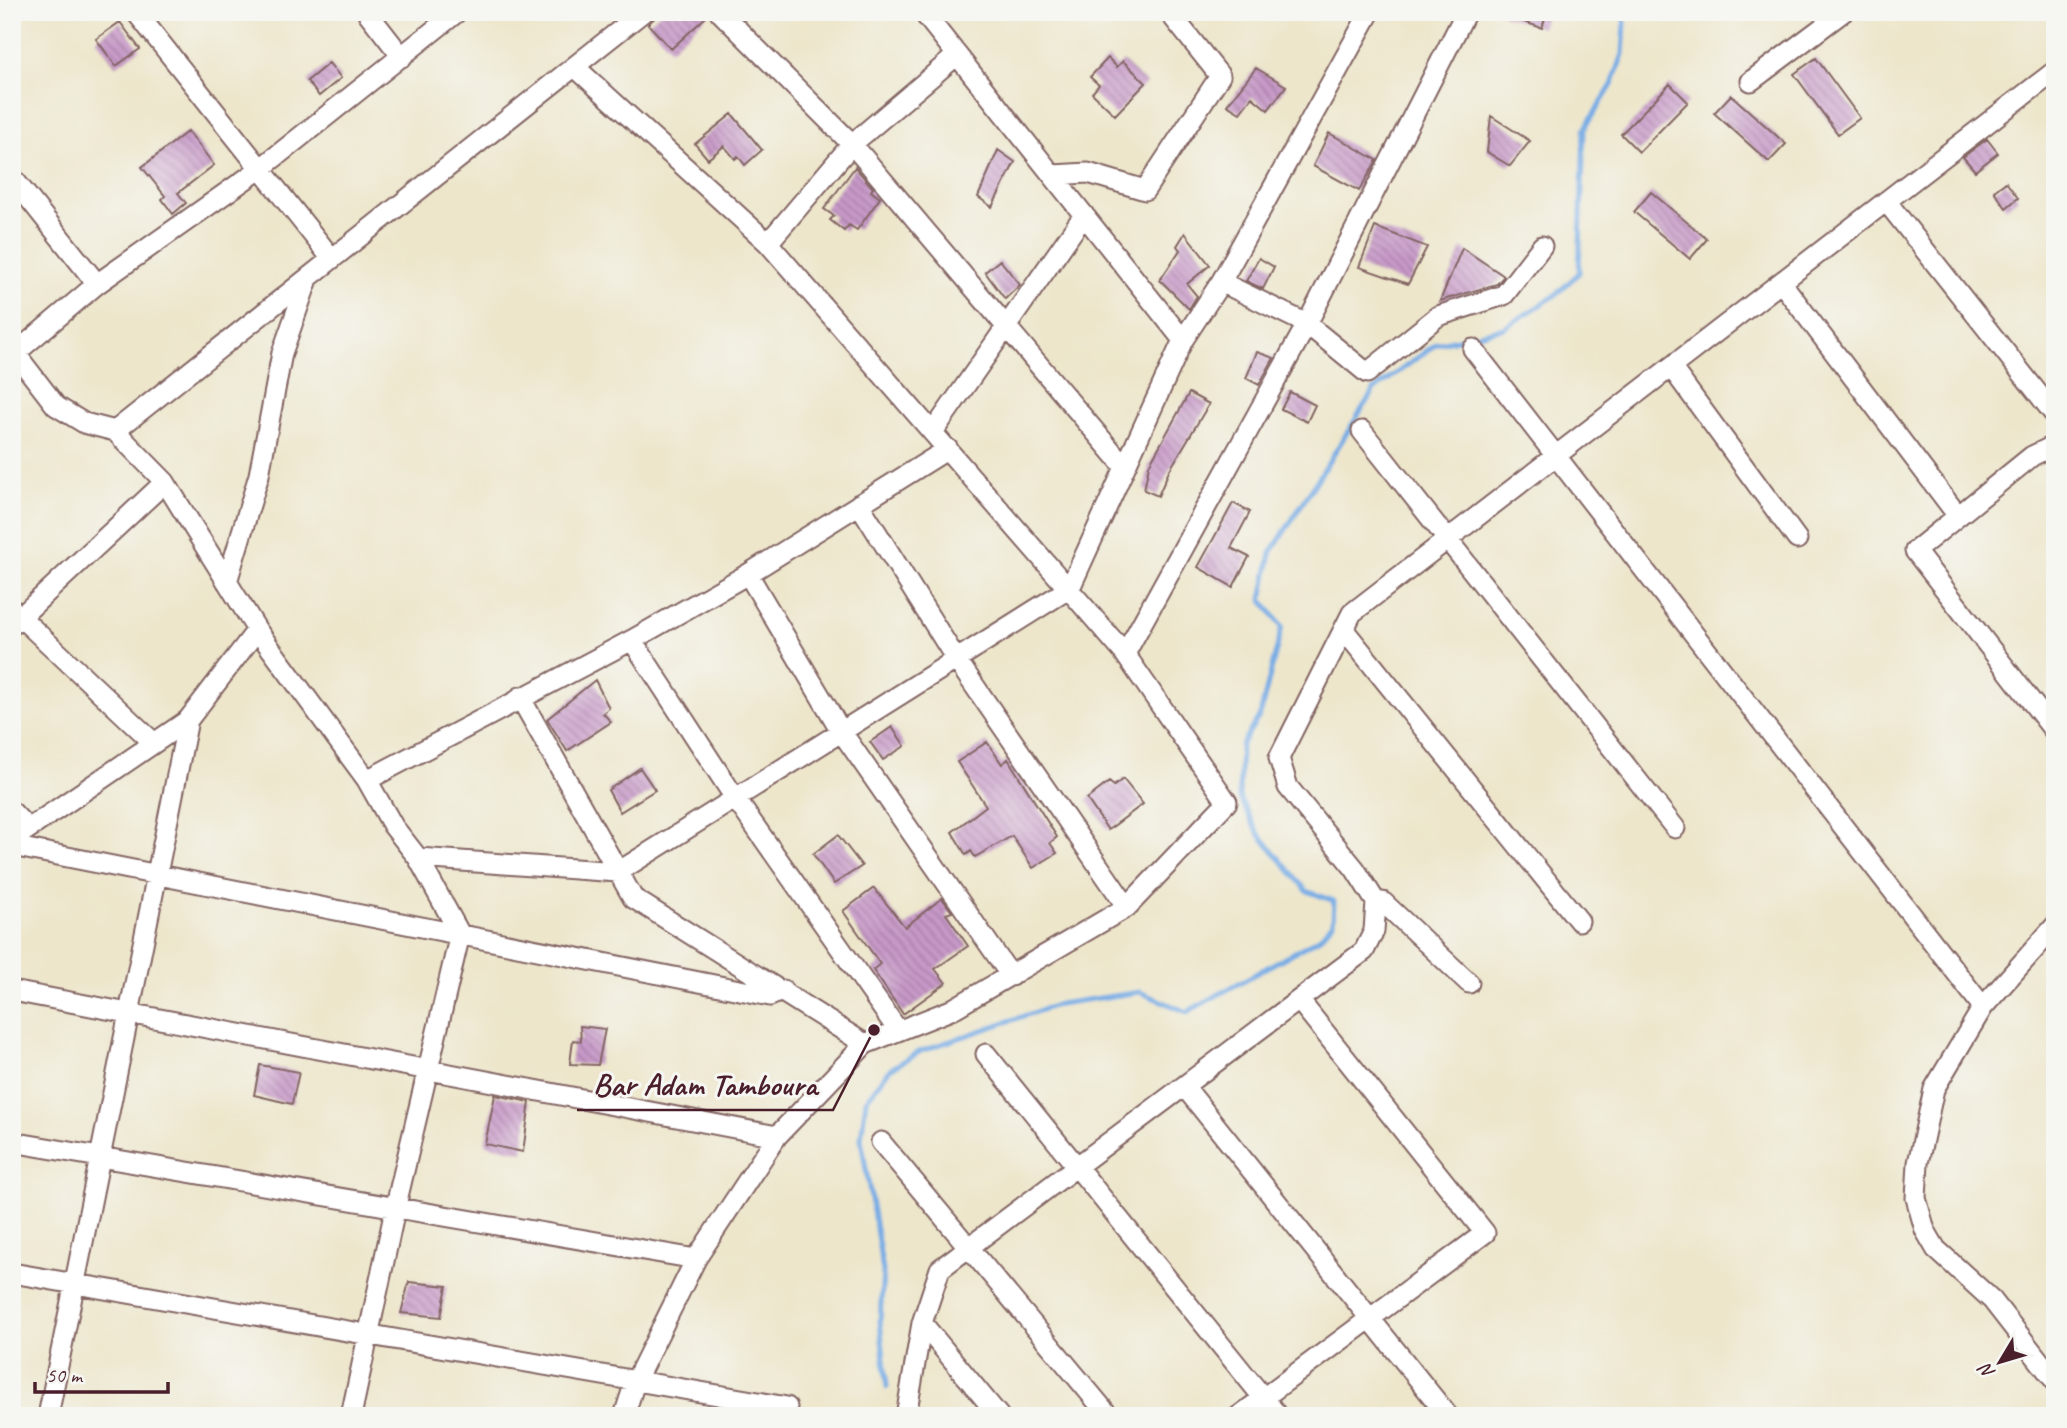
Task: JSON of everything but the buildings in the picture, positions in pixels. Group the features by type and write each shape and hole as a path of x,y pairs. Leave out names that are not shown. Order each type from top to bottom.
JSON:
{"street":[{"path":"136,12 332,259"},
{"path":"366,12 402,57"},
{"path":"351,1416 396,1205 460,934 418,858 393,826 367,780 257,630 165,482 115,431 84,423 55,406 13,353 97,284 261,169 457,12"},
{"path":"115,431 643,12"},
{"path":"720,12 852,144 1125,467"},
{"path":"923,12 1183,340"},
{"path":"1053,175 1087,173 1145,190 1220,76 1169,12"},
{"path":"418,858 618,872 1070,588 1183,340 1221,282 1370,12"},
{"path":"1125,654 1307,324 1466,12"},
{"path":"1751,81 1843,12"},
{"path":"768,243 852,144 957,55"},
{"path":"575,67 768,243 1125,654 1227,802 1127,907 951,1010 897,1029 865,1044 778,1136 696,1259 635,1382 624,1416"},
{"path":"906,1416 922,1323 940,1269 1364,951 1374,930 1376,902 1355,869 1288,787 1279,758 1352,613 2055,71"},
{"path":"12,177 97,284"},
{"path":"1886,201 2055,415"},
{"path":"933,432 1084,215"},
{"path":"1221,282 1307,324 1367,373 1438,316 1504,295 1542,246"},
{"path":"227,582 259,475 282,353 308,278"},
{"path":"1781,282 1958,516"},
{"path":"1472,349 1983,1006"},
{"path":"1671,367 1797,539"},
{"path":"1362,431 1675,828"},
{"path":"2055,445 2032,456 1915,551 2055,732"},
{"path":"367,780 632,640 748,574 948,449"},
{"path":"155,743 15,617 165,482"},
{"path":"859,504 957,659 1127,907"},
{"path":"748,574 841,731 1011,976"},
{"path":"12,812 20,835 188,720 257,630"},
{"path":"1344,630 1579,921"},
{"path":"632,640 735,798 897,1029"},
{"path":"520,697 633,898 865,1044"},
{"path":"48,1416 188,720"},
{"path":"12,846 770,996 783,990"},
{"path":"1376,902 1384,902 1469,983"},
{"path":"2055,926 1983,1006 1934,1089 1917,1163 1916,1198 1925,1230 1936,1248 1992,1300 2055,1381"},
{"path":"12,991 778,1136"},
{"path":"1239,1416 1485,1233 1300,1000"},
{"path":"986,1054 1278,1416"},
{"path":"1184,1086 1448,1416"},
{"path":"12,1142 396,1205 696,1259"},
{"path":"881,1142 1109,1416"},
{"path":"12,1273 74,1286 786,1407"},
{"path":"922,1323 999,1416"}],"waterway":[{"path":"887,1387 880,1321 883,1271 861,1139 866,1100 890,1069 921,1051 1059,1004 1140,992 1187,1012 1318,939 1333,923 1334,901 1307,891 1258,833 1239,797 1241,745 1260,715 1282,627 1262,599 1271,553 1374,390 1436,344 1504,328 1553,297 1579,273 1584,130 1612,85 1623,54 1625,22 1619,12"}],"place":[{"name":"Bar Adam Tamboura","path":"874,1030"}]}
